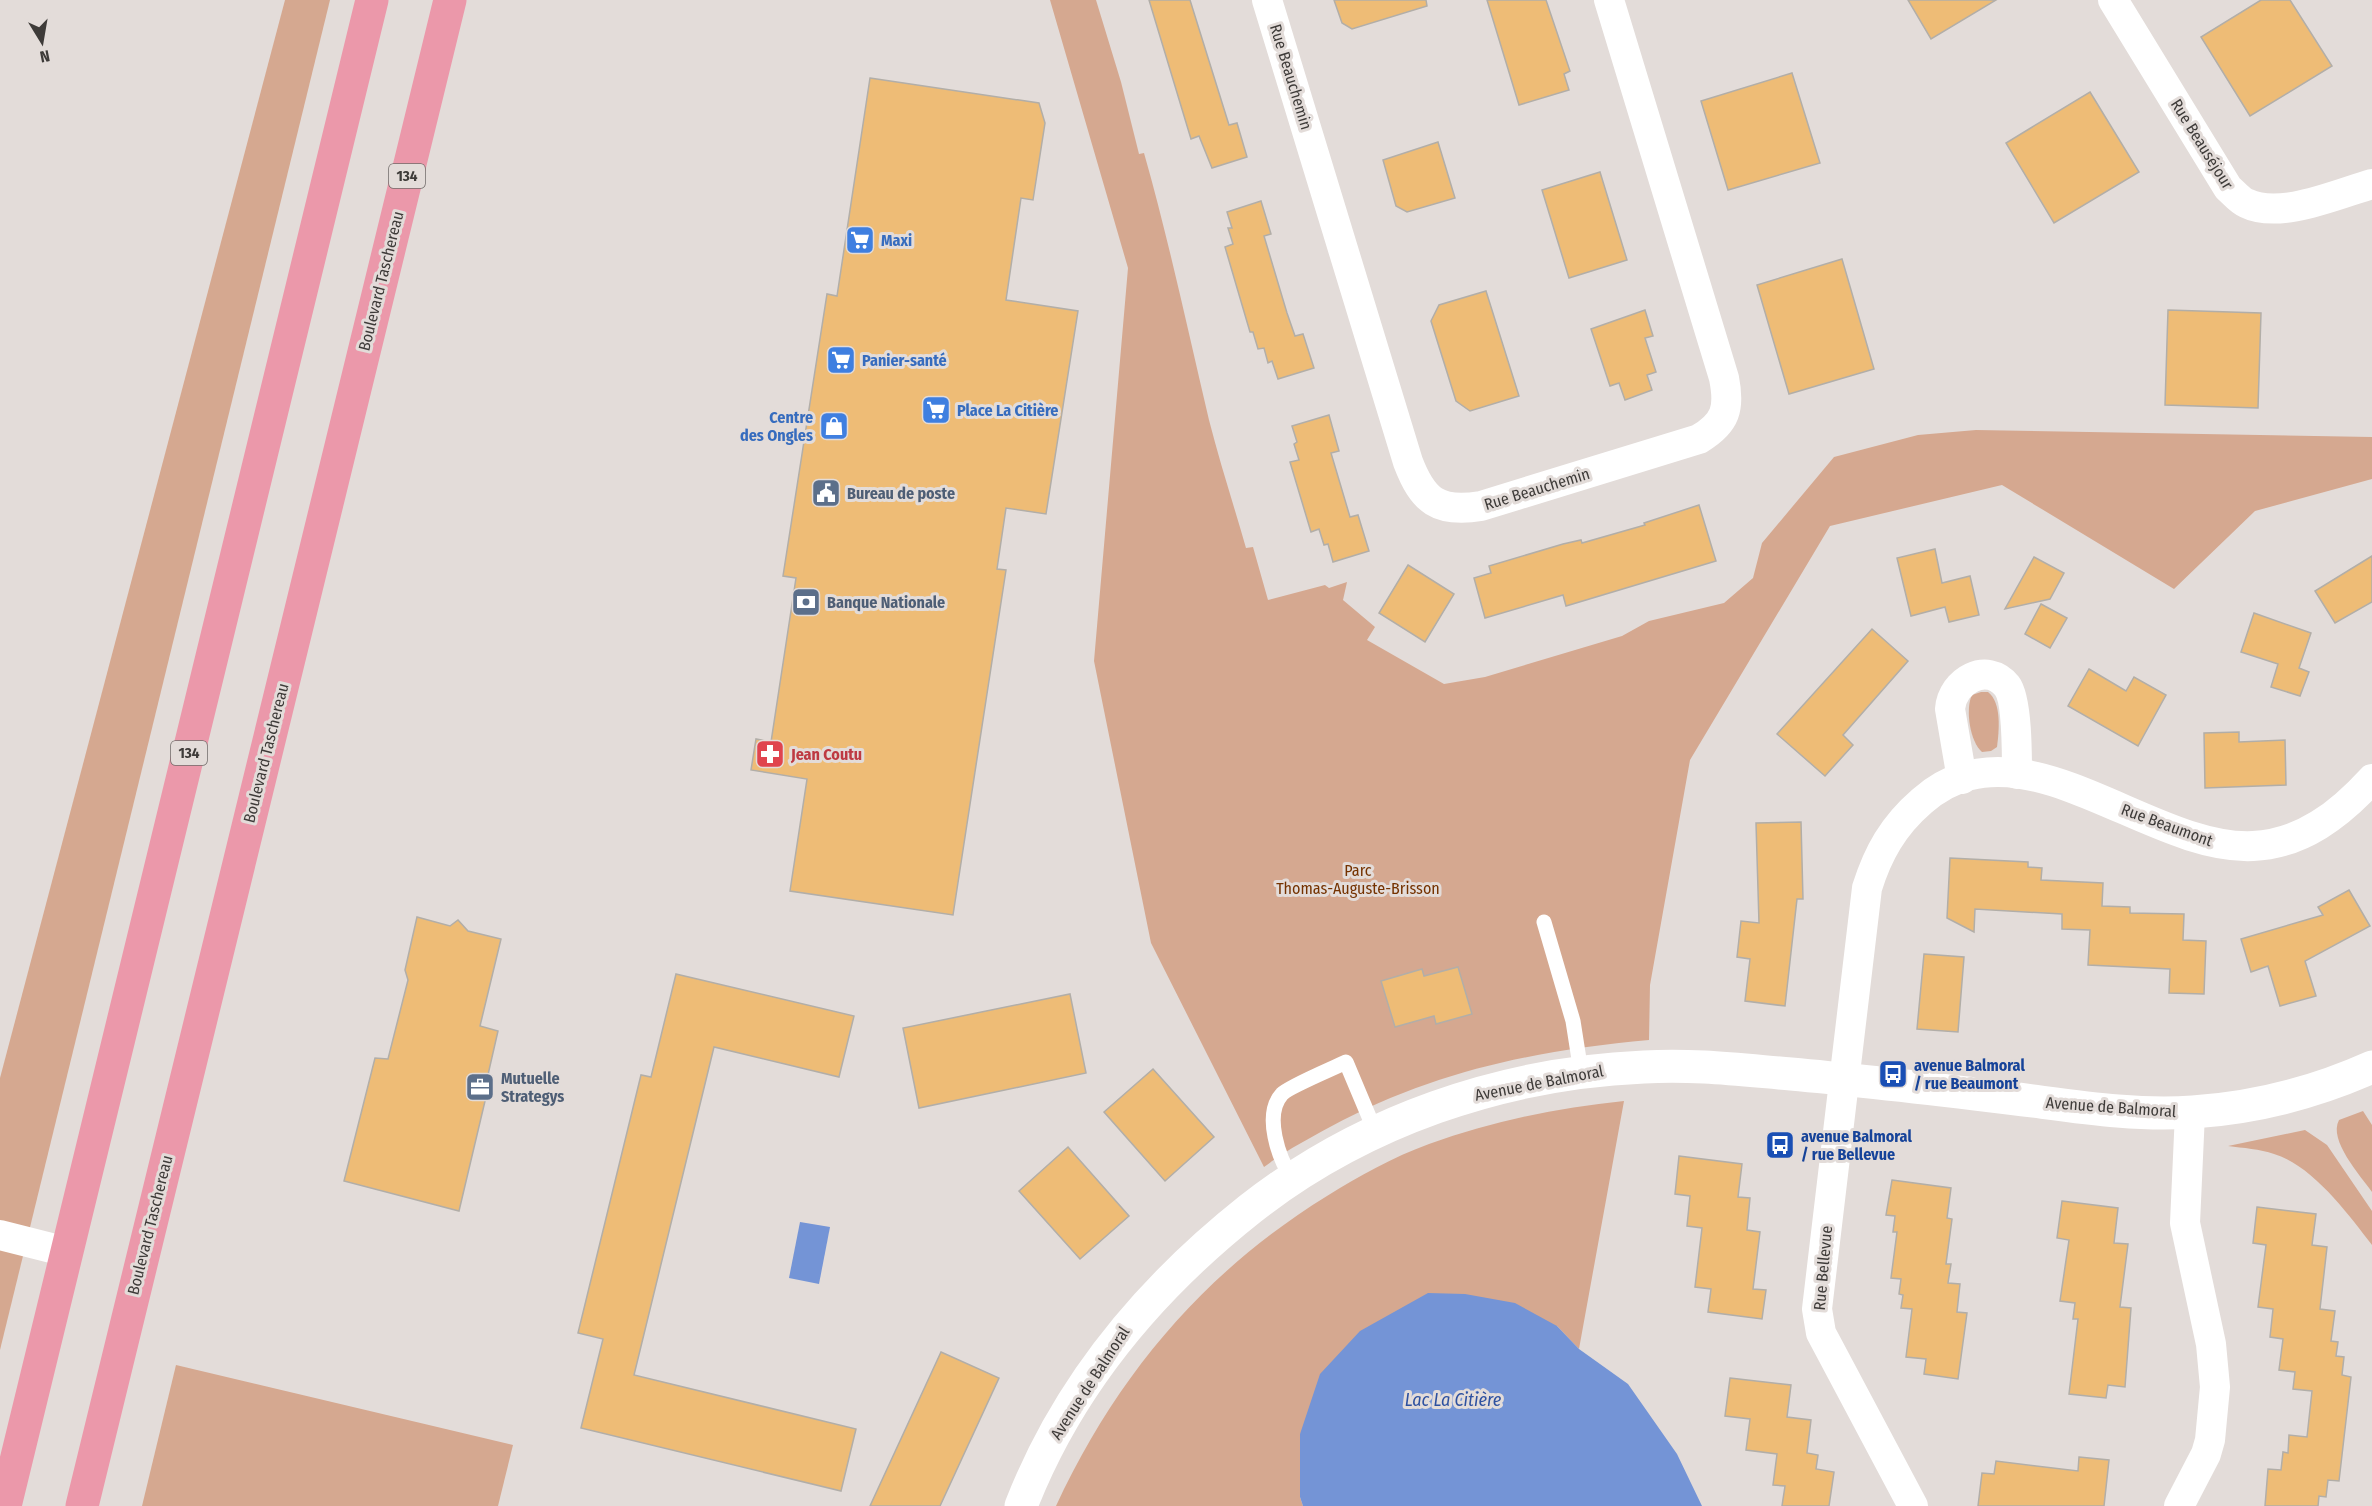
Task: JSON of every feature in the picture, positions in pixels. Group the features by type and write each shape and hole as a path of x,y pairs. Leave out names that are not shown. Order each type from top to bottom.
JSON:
{"main road":[{"name":"134","path":"5,1506 372,0"},
{"name":"Boulevard Taschereau","path":"82,1506 450,0"}],"street":[{"name":"Rue Beauchemin","path":"1267,0 1412,471 1423,494 1448,508 1464,509 1506,499 1700,439 1722,420 1727,407 1724,378 1609,0"},
{"name":"Rue Beauséjour","path":"2113,0 2228,188 2243,202 2262,208 2281,209 2372,184"},
{"path":"1962,779 1951,700 1954,691 1961,683 1970,677 1982,675 1992,676 2008,687 2012,700 2017,774"},
{"name":"Rue Beaumont","path":"1844,1079 1865,899 1874,864 1884,843 1912,809 1944,785 1989,774 2017,774 2046,779 2200,840 2252,846 2275,844 2308,831 2343,809 2372,779"},
{"name":"Avenue de Balmoral","path":"1021,1506 1070,1406 1105,1354 1137,1313 1174,1273 1208,1243 1292,1178 1375,1131 1436,1106 1529,1081 1581,1072 1647,1066 1702,1067 1844,1079 2100,1108 2190,1113 2234,1108 2279,1099 2372,1067"},
{"name":"Rue Bellevue","path":"1844,1079 1818,1296 1818,1320 1828,1348 1913,1506"},
{"path":"2179,1506 2211,1440 2215,1387 2208,1326 2185,1223 2190,1113"},
{"path":"0,1235 67,1252"}],"lane":[{"path":"1544,922 1573,1021 1581,1072"},
{"path":"1292,1178 1284,1167 1275,1136 1277,1103 1283,1093 1346,1062 1375,1131"}],"green space":[{"path":"285,0 330,0 0,1350 0,1078"},
{"name":"Parc Thomas-Auguste-Brisson","path":"1050,0 1096,0 1121,82 1139,154 1144,153 1153,186 1218,452 1246,548 1253,547 1268,600 1325,585 1329,588 1347,582 1343,600 1375,627 1367,640 1444,684 1485,677 1622,636 1649,621 1724,603 1753,578 1762,543 1834,457 1918,435 1976,430 2372,437 2372,479 2255,511 2174,589 2002,485 1830,526 1690,760 1650,985 1649,1040 1565,1050 1446,1078 1407,1091 1330,1127 1264,1167 1151,943 1094,661 1128,268"},
{"path":"1988,692 1996,703 1999,725 1997,747 1991,751 1982,752 1974,741 1969,717 1972,695"},
{"path":"1624,1101 1579,1349 1557,1326 1300,1434 1300,1497 1303,1506 1056,1506 1080,1458 1107,1413 1136,1370 1168,1330 1241,1258 1283,1226 1364,1174 1429,1144 1525,1116"},
{"path":"2363,1111 2372,1125 2372,1192 2341,1147 2337,1128 2339,1120"},
{"path":"2305,1130 2327,1145 2372,1211 2372,1245 2329,1192 2302,1169 2269,1152 2228,1146"},
{"path":"176,1365 513,1445 498,1506 142,1506"}],"water":[{"path":"800,1222 830,1227 819,1284 789,1278"},
{"name":"Lac La Citière","path":"1428,1293 1465,1294 1515,1303 1557,1326 1579,1349 1628,1384 1677,1454 1702,1506 1303,1506 1300,1497 1300,1434 1320,1374 1360,1331"}],"building":[{"path":"1149,0 1190,0 1229,125 1237,123 1247,157 1212,168 1199,136 1191,139"},
{"path":"1334,0 1426,0 1427,6 1352,29 1342,23"},
{"path":"1487,0 1546,0 1570,71 1564,74 1569,90 1519,105"},
{"path":"1908,0 1996,0 1931,39"},
{"path":"2261,0 2290,0 2332,66 2250,116 2201,37"},
{"path":"1792,73 1820,163 1728,190 1701,101"},
{"name":"Place La Citière","path":"870,78 1039,103 1045,123 1033,200 1021,198 1006,300 1078,311 1046,514 1006,508 997,569 1006,570 953,915 790,891 807,779 751,770 756,739 771,742 796,578 783,576 827,294 837,296"},
{"path":"2090,92 2139,172 2054,223 2006,143"},
{"path":"1438,142 1455,198 1407,212 1396,206 1383,160"},
{"path":"1600,172 1627,260 1569,278 1542,190"},
{"path":"1261,201 1271,234 1264,236 1287,313 1295,336 1303,334 1314,368 1278,379 1272,361 1268,363 1264,348 1258,349 1253,332 1250,332 1225,247 1233,244 1228,228 1232,228 1227,212"},
{"path":"1842,259 1874,369 1789,394 1757,285"},
{"path":"1486,291 1519,396 1470,411 1456,401 1431,321 1439,305"},
{"path":"1645,310 1653,336 1645,338 1656,372 1647,375 1652,390 1625,400 1619,383 1610,386 1591,329"},
{"path":"2168,310 2261,313 2258,408 2165,405"},
{"path":"1329,415 1339,451 1331,453 1350,517 1358,515 1369,551 1333,562 1328,544 1324,545 1319,529 1311,532 1290,462 1299,460 1292,426"},
{"path":"1699,505 1716,561 1566,606 1563,595 1485,618 1474,578 1491,573 1489,566 1563,544 1581,540 1582,543 1645,525 1644,523"},
{"path":"1935,549 1942,583 1970,576 1979,615 1949,622 1945,607 1911,616 1897,558"},
{"path":"2372,556 2372,602 2335,623 2315,591"},
{"path":"2034,557 2064,573 2050,599 2005,609"},
{"path":"1408,565 1454,594 1425,642 1379,613"},
{"path":"2041,604 2067,618 2050,648 2025,634"},
{"path":"2254,613 2311,633 2299,668 2309,672 2300,696 2271,687 2278,664 2241,652"},
{"path":"1872,629 1908,661 1843,735 1853,745 1825,776 1777,734"},
{"path":"2089,669 2126,691 2134,677 2166,695 2138,746 2068,706"},
{"path":"2239,732 2239,742 2285,740 2286,785 2205,788 2204,733"},
{"path":"1801,822 1803,899 1797,899 1785,1006 1745,1001 1750,959 1737,957 1741,921 1759,923 1756,823"},
{"path":"1950,858 2028,862 2028,867 2042,868 2041,880 2103,883 2102,906 2130,907 2130,913 2184,914 2183,940 2206,941 2204,994 2169,993 2170,969 2088,965 2090,930 2062,929 2062,914 1975,909 1974,932 1947,918"},
{"path":"2349,890 2370,926 2305,961 2316,996 2280,1006 2268,966 2251,972 2241,939 2323,915 2318,907"},
{"path":"417,917 450,926 458,920 468,931 501,939 480,1026 498,1031 487,1079 490,1080 459,1211 344,1181 375,1058 388,1059 408,980 405,970"},
{"path":"1924,954 1964,957 1958,1032 1917,1029"},
{"path":"1458,967 1472,1014 1436,1024 1434,1016 1395,1027 1381,981 1422,969 1424,976"},
{"path":"676,974 854,1016 839,1077 714,1047 634,1375 856,1429 841,1491 581,1428 603,1339 578,1333 641,1075 651,1077"},
{"path":"1070,994 1086,1073 919,1108 903,1028"},
{"path":"1153,1069 1214,1137 1165,1181 1104,1112"},
{"path":"1068,1147 1129,1216 1080,1259 1019,1191"},
{"path":"1679,1156 1742,1164 1738,1197 1750,1198 1747,1230 1760,1232 1753,1289 1766,1290 1762,1319 1708,1312 1711,1289 1695,1287 1702,1228 1687,1226 1690,1196 1675,1194"},
{"path":"1892,1180 1951,1188 1947,1218 1952,1219 1946,1264 1951,1264 1948,1283 1960,1284 1957,1312 1967,1313 1958,1379 1924,1374 1926,1359 1906,1357 1912,1309 1901,1308 1903,1295 1899,1294 1901,1279 1891,1278 1897,1232 1893,1232 1895,1216 1886,1215"},
{"path":"2062,1201 2118,1208 2114,1243 2128,1244 2120,1307 2131,1308 2125,1387 2108,1385 2106,1398 2069,1394 2078,1319 2073,1319 2075,1303 2060,1301 2069,1240 2057,1238"},
{"path":"2257,1207 2316,1214 2312,1245 2327,1247 2320,1309 2335,1311 2331,1341 2338,1342 2336,1356 2344,1357 2342,1375 2351,1377 2339,1481 2328,1480 2326,1497 2319,1496 2318,1506 2265,1506 2268,1469 2281,1470 2283,1452 2288,1453 2289,1435 2307,1437 2312,1391 2293,1389 2295,1372 2279,1370 2283,1339 2270,1337 2273,1309 2258,1307 2266,1245 2253,1243"},
{"path":"941,1352 999,1378 940,1506 870,1506"},
{"path":"1730,1378 1791,1385 1787,1417 1811,1420 1807,1453 1818,1455 1816,1469 1834,1472 1829,1506 1782,1506 1785,1486 1773,1485 1777,1454 1746,1450 1750,1419 1725,1416"},
{"path":"2079,1457 2109,1460 2104,1506 1978,1506 1982,1473 1994,1474 1996,1461 2078,1471"}],"place":[{"name":"Maxi","path":"860,240"},
{"name":"Panier-santé","path":"841,360"},
{"name":"Place La Citière","path":"936,410"},
{"name":"Centre des Ongles","path":"834,426"},
{"name":"Bureau de poste","path":"826,493"},
{"name":"Banque Nationale","path":"806,602"},
{"name":"Jean Coutu","path":"770,754"},
{"name":"avenue Balmoral / rue Beaumont","path":"1893,1074"},
{"name":"Mutuelle Strategys","path":"480,1087"},
{"name":"avenue Balmoral / rue Bellevue","path":"1780,1145"}]}
